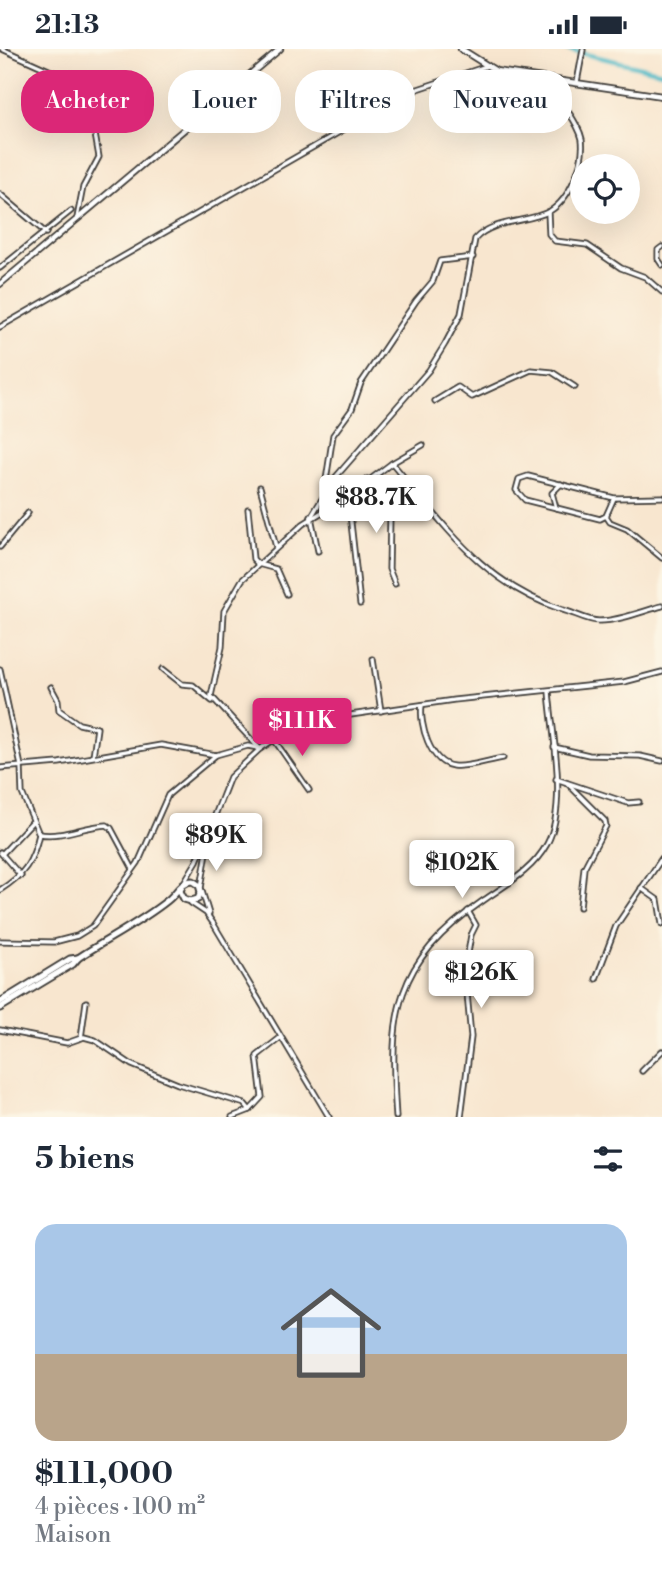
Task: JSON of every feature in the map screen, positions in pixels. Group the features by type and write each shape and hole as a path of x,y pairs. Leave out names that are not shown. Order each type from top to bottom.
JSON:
{"main road":[{"path":"0,1008 73,964 78,958 167,900 183,884 193,881 201,888 198,899 167,900"},
{"path":"183,884 180,891 187,901"},
{"path":"0,1002 70,960 78,958"}],"street":[{"path":"2,49 80,84 89,100 99,157 83,187 77,218"},
{"path":"0,284 280,49"},
{"path":"461,49 487,66 519,76 662,96"},
{"path":"576,84 583,53"},
{"path":"0,327 390,103 418,89 487,66"},
{"path":"318,551 311,517 352,456 434,361 459,318 475,239 480,234 548,212 568,193 575,176 582,143 580,132 572,121"},
{"path":"0,194 46,233"},
{"path":"0,268 71,211"},
{"path":"548,212 549,235 555,241 587,245 621,268 645,277 662,292"},
{"path":"662,247 658,250 658,259 662,265"},
{"path":"324,495 332,435 352,409 361,383 416,301 433,281 440,261 473,257"},
{"path":"435,401 458,387 472,397 531,370 552,372 575,387"},
{"path":"213,701 224,611 242,580 311,517 348,496 367,479 423,445"},
{"path":"392,463 472,557 524,596 599,621 662,606"},
{"path":"606,516 596,518 525,500 516,490 523,476 614,498 662,497"},
{"path":"367,479 390,516 389,569 396,584"},
{"path":"556,508 552,493 561,484"},
{"path":"260,487 276,547"},
{"path":"348,496 360,604"},
{"path":"606,516 614,498"},
{"path":"248,509 253,559 258,564 276,569 287,594"},
{"path":"0,547 28,513"},
{"path":"606,516 610,522 627,529 662,558"},
{"path":"373,659 381,711"},
{"path":"0,669 21,766 22,793 39,834 30,865 21,876 0,890"},
{"path":"163,669 182,684 193,685 213,701 260,748"},
{"path":"183,884 197,861 230,777 260,748 275,741 290,729 316,720 625,682 662,672"},
{"path":"51,687 58,700 59,710 79,724 97,728 92,757"},
{"path":"396,1117 392,1052 404,990 413,967 452,922 516,879 534,863 548,843 555,821 556,779 549,691"},
{"path":"422,705 423,727 431,748 442,762 453,766 503,758"},
{"path":"275,741 309,790"},
{"path":"0,768 92,757 161,745 216,755"},
{"path":"0,941 44,943 77,936 93,926 110,906 117,890 133,869 168,795 216,755 248,745 260,748"},
{"path":"554,747 589,755 640,756 662,761"},
{"path":"556,779 628,803 639,802"},
{"path":"567,783 605,821 606,827 584,867 580,907"},
{"path":"21,876 1,853 32,822"},
{"path":"39,834 57,836 107,825 133,869"},
{"path":"211,826 201,888 213,923"},
{"path":"596,979 609,938 662,858"},
{"path":"641,888 658,900 662,925"},
{"path":"187,901 206,913 213,923 329,1117"},
{"path":"461,1117 471,1037 465,971 471,935 476,925 468,911"},
{"path":"81,1038 86,1002"},
{"path":"0,1030 67,1043 81,1038 95,1040 132,1065 178,1084 245,1104 250,1110"},
{"path":"233,1117 250,1110 262,1097 257,1055 280,1038"},
{"path":"642,1071 662,1051"}],"waterway":[{"path":"564,49 662,72"}]}
